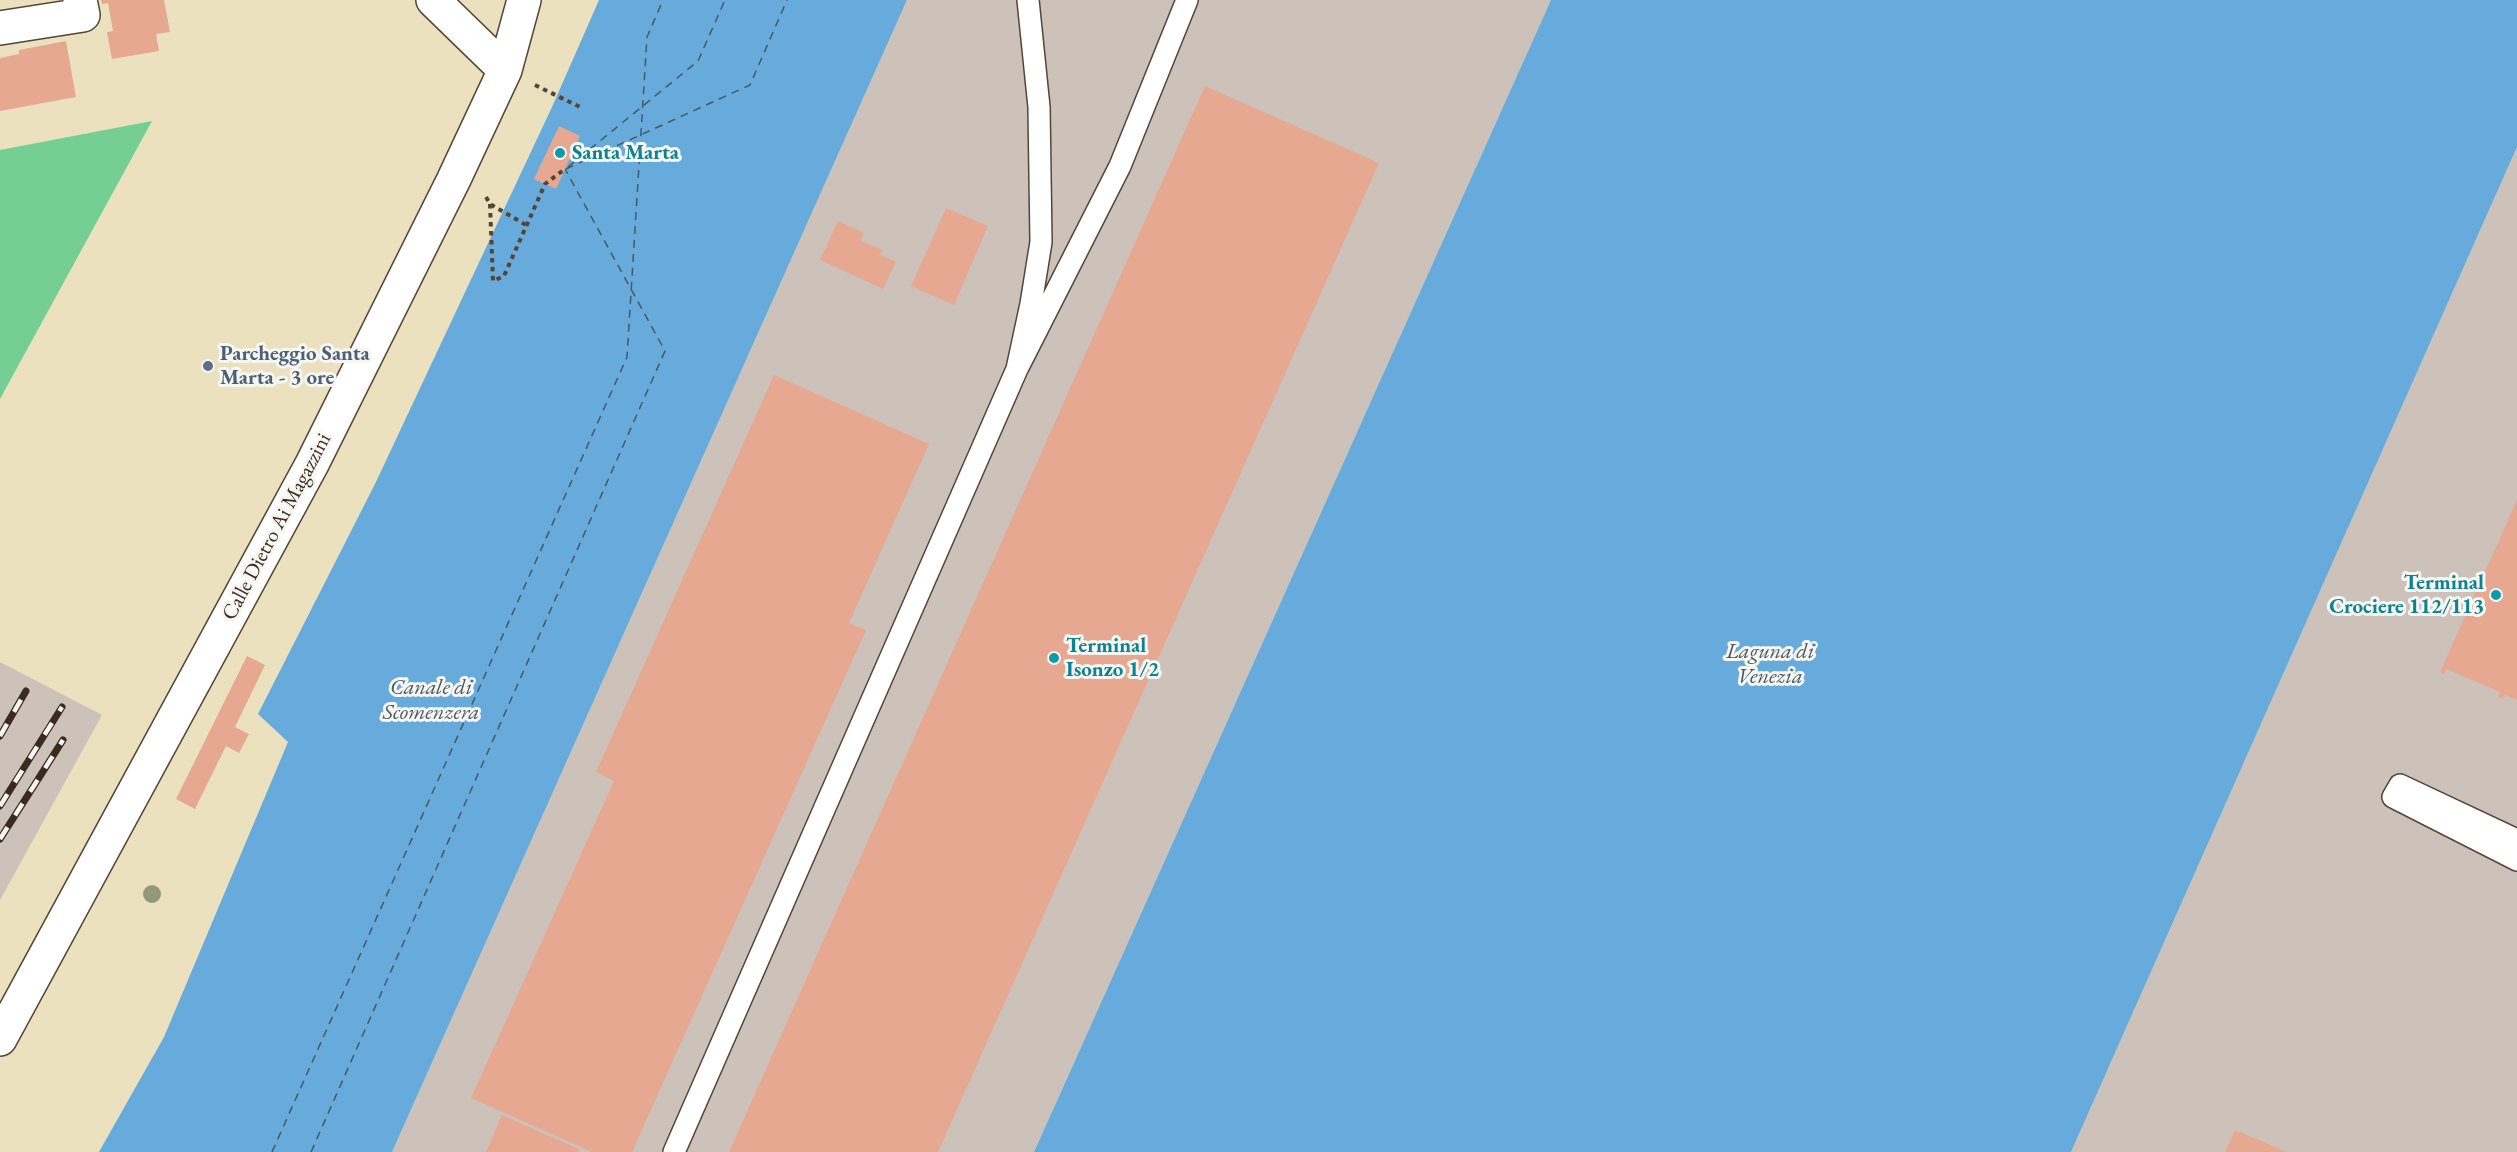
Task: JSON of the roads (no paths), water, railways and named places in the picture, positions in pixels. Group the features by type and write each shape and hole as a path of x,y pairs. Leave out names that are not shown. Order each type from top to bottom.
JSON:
{"street":[{"path":"433,0 505,70"},
{"name":"Calle Dietro Ai Magazzini","path":"0,1039 312,464 454,179 505,70 524,0"},
{"path":"0,28 82,7"}],"lane":[{"path":"1017,369 1041,242 1039,107 1028,0"},
{"path":"674,1152 1017,369 1120,166 1187,0"},
{"path":"2517,840 2400,785 2393,797 2517,860"}],"water":[{"name":"Canale di Scomenzera","path":"599,0 907,0 392,1152 99,1152 164,1037 288,742 258,714 375,484 552,107"},
{"name":"Laguna di Venezia","path":"1551,0 2517,0 2517,147 2071,1152 1034,1152"}],"railway":[{"path":"0,736 26,691"},
{"path":"0,806 62,707"},
{"path":"0,839 63,740"}],"place":[{"name":"Santa Marta","path":"560,153"},
{"name":"Parcheggio Santa Marta - 3 ore","path":"208,366"},
{"name":"Terminal Crociere 112/113","path":"2496,595"},
{"name":"Terminal Isonzo 1/2","path":"1054,658"}]}
